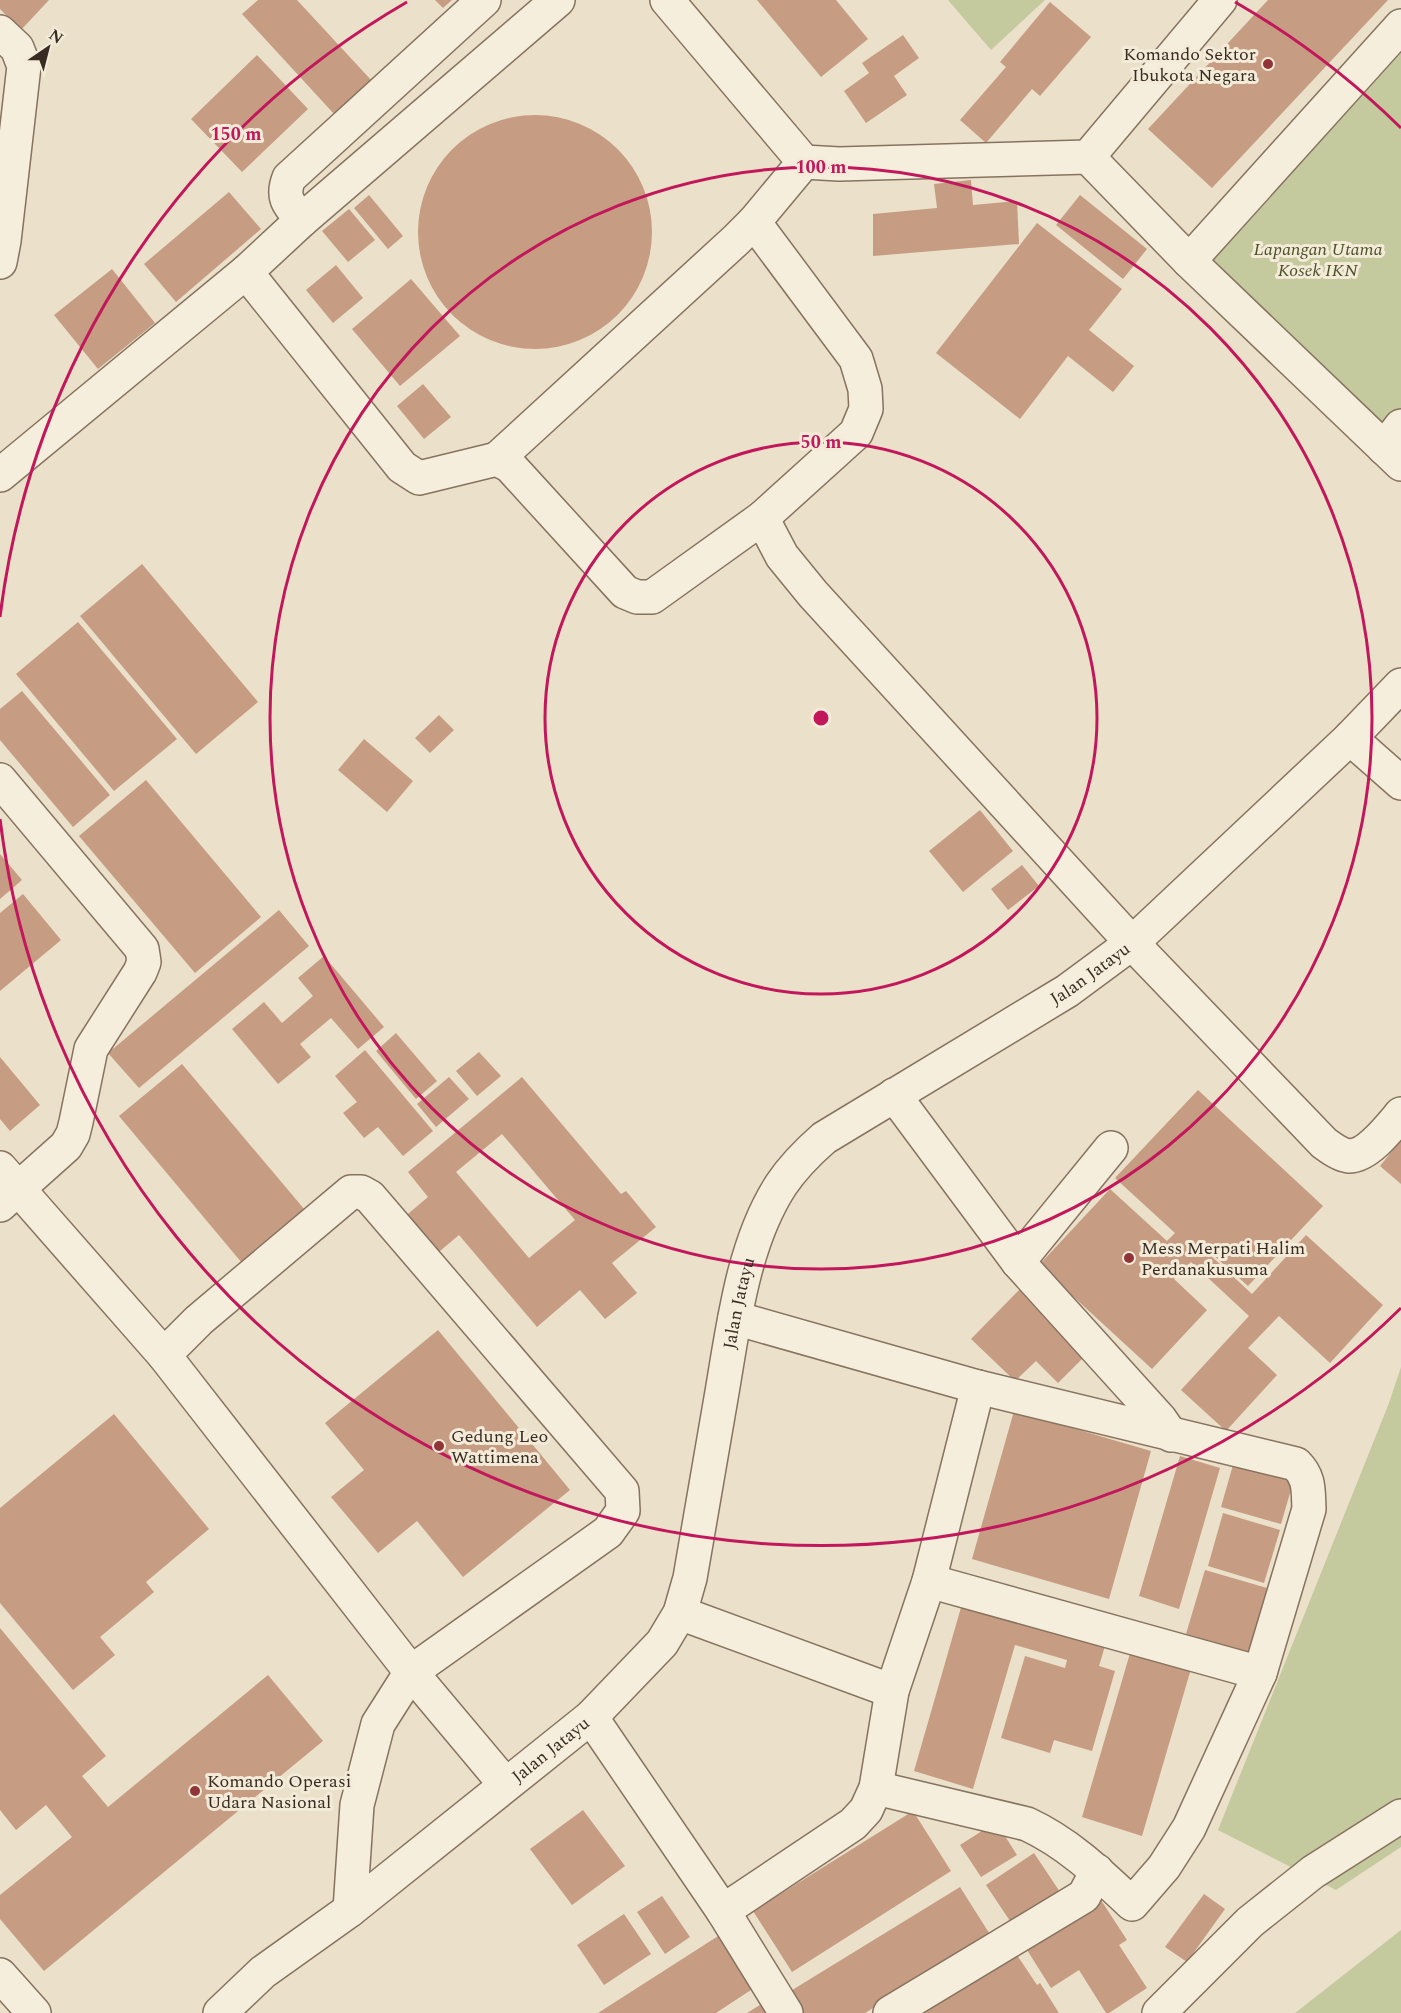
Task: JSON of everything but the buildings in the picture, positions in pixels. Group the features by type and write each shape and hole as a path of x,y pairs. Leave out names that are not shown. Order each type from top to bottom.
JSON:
{"lane":[{"path":"302,220 288,204 286,187 289,178 484,0"},
{"path":"667,0 804,162 840,164 1088,157 1189,261 1395,446"},
{"path":"1088,157 1220,0"},
{"path":"0,475 246,272 550,2"},
{"path":"1189,261 1401,26"},
{"path":"0,32 16,48 24,66 0,262"},
{"path":"246,272 402,466 419,478 497,459 754,222 804,162"},
{"path":"497,459 510,465 625,592 637,597 652,597 762,518 856,434 866,410 865,390 856,359 754,222"},
{"path":"762,518 782,556 813,594 1132,943 1324,1143 1337,1152 1350,1156 1364,1151 1379,1139 1401,1114"},
{"name":"Jalan Jatayu","path":"220,2013 263,1972 350,1910 591,1717 662,1643 680,1613 690,1578 735,1318 746,1268 765,1216 781,1185 803,1156 824,1138 1067,991 1132,943 1350,738 1401,685"},
{"path":"1350,738 1401,783"},
{"path":"0,780 142,949 144,962 91,1049 73,1134 66,1146 6,1188 164,1355 411,1672 505,1784"},
{"path":"894,1095 1018,1262 1160,1419 1171,1435"},
{"path":"1018,1262 1111,1148"},
{"path":"164,1355 199,1320 351,1192 360,1192 370,1197 622,1491 623,1511 608,1532 411,1672 378,1724 357,1805 350,1910"},
{"path":"735,1318 978,1387 1296,1464 1304,1472 1308,1485 1309,1509 1260,1673 1189,1828 1164,1867 1132,1904 1075,1852 1027,1824 876,1788"},
{"path":"723,1911 853,1824 866,1810 876,1788 892,1691 929,1581 978,1387"},
{"path":"929,1581 1260,1673"},
{"path":"680,1613 892,1691"},
{"path":"591,1717 723,1911 786,2013"},
{"path":"1159,2013 1250,1922 1312,1872 1401,1816"},
{"path":"890,2013 1084,1896 1097,1871"},
{"path":"0,1975 34,2013"}],"green space":[{"path":"948,0 1045,0 991,50"},
{"name":"Lapangan Utama Kosek IKN","path":"1401,39 1401,419 1379,424 1200,267"},
{"path":"1401,1367 1401,1847 1336,1890 1218,1830 1389,1403"},
{"path":"1401,1930 1401,2013 1295,2013"}],"place":[{"name":"Komando Sektor Ibukota Negara","path":"1268,64"},
{"name":"Mess Merpati Halim Perdanakusuma","path":"1129,1258"},
{"name":"Gedung Leo Wattimena","path":"439,1446"},
{"name":"Komando Operasi Udara Nasional","path":"195,1791"}]}
